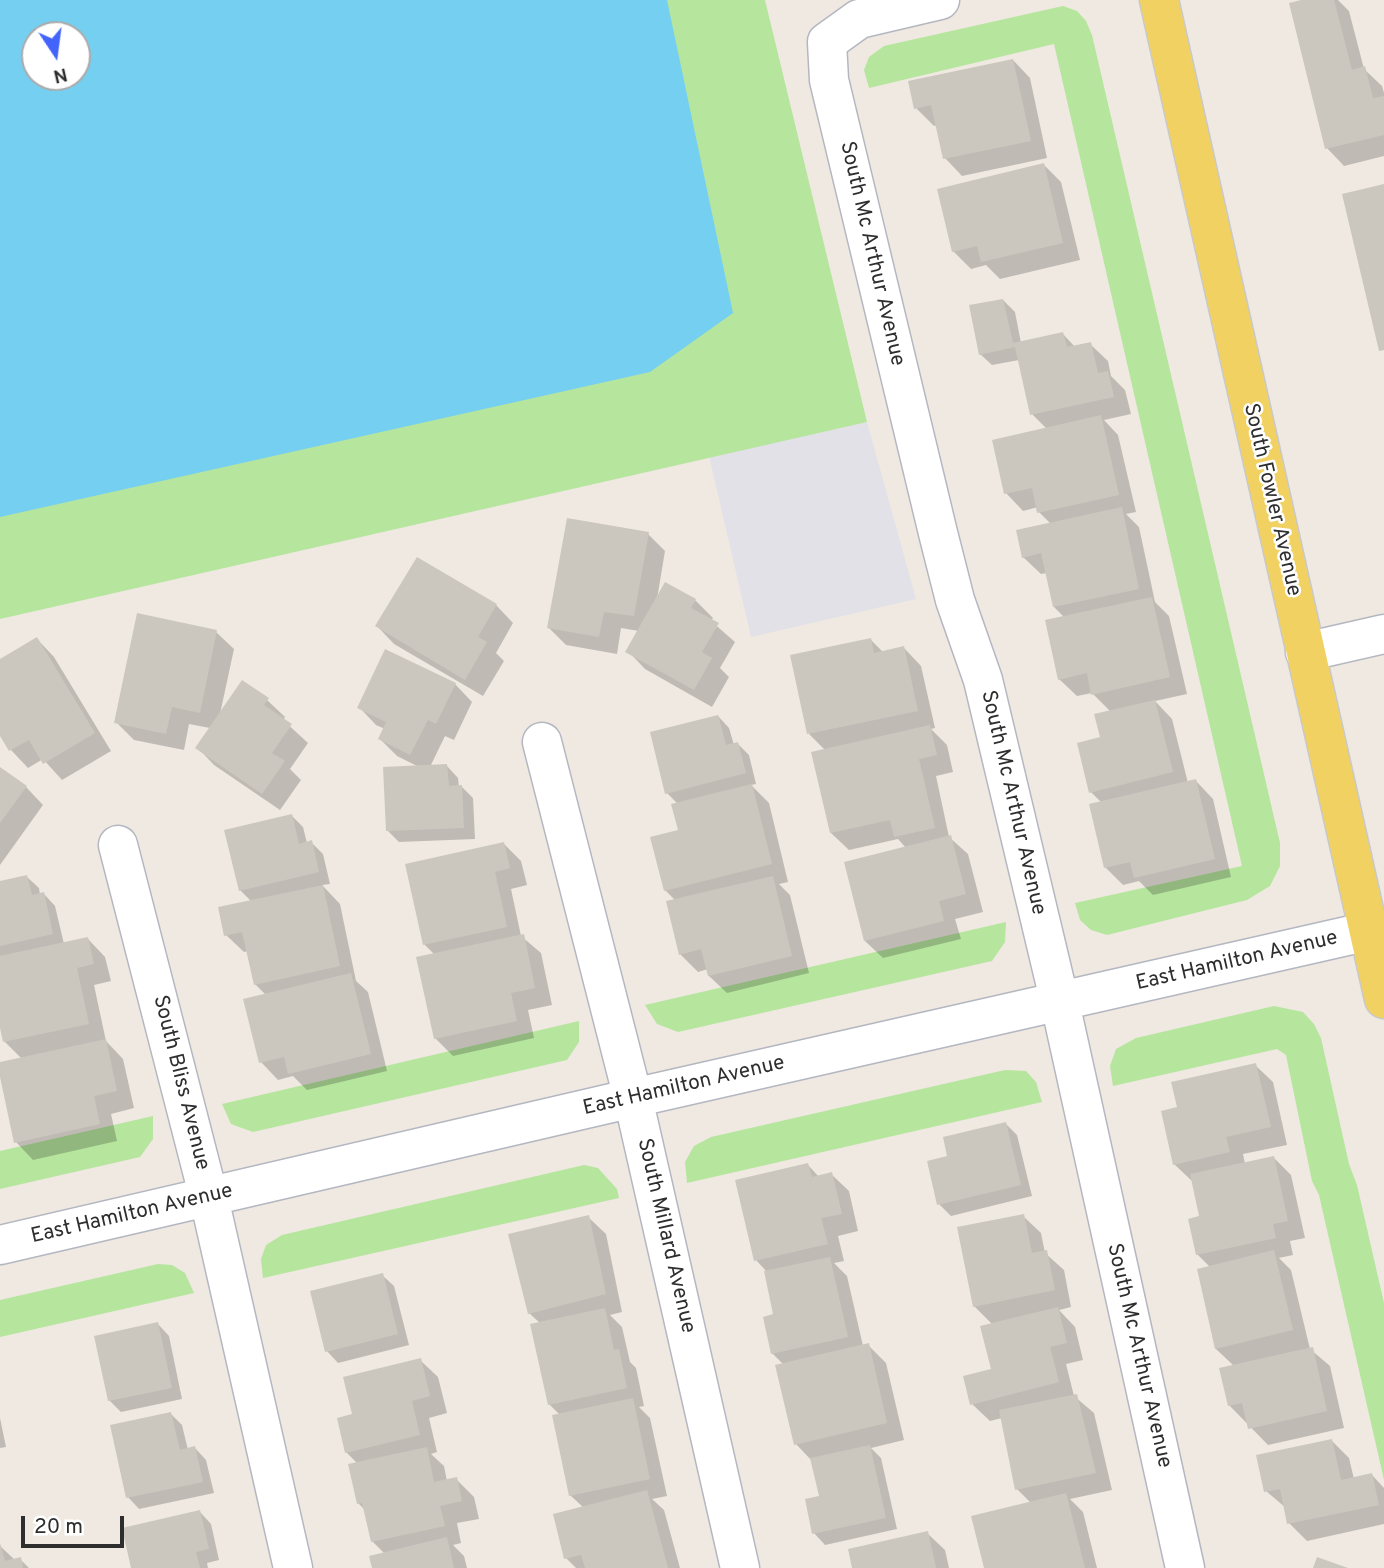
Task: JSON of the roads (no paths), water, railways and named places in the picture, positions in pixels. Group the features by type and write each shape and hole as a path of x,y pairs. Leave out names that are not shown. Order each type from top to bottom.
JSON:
{"main road":[{"name":"South Fowler Avenue","path":"1159,0 1384,999"}],"street":[{"name":"South Mc Arthur Avenue","path":"940,0 859,19 827,42 829,80 937,533 955,600 983,680 1060,1003 1185,1568"},
{"path":"1305,652 1384,634"},
{"name":"South Millard Avenue","path":"542,742 633,1098 740,1568"},
{"name":"South Bliss Avenue","path":"118,845 209,1198 293,1568"},
{"name":"East Hamilton Avenue","path":"0,1245 1369,931"}],"water":[{"path":"0,0 667,0 733,313 650,372 0,517"}]}
